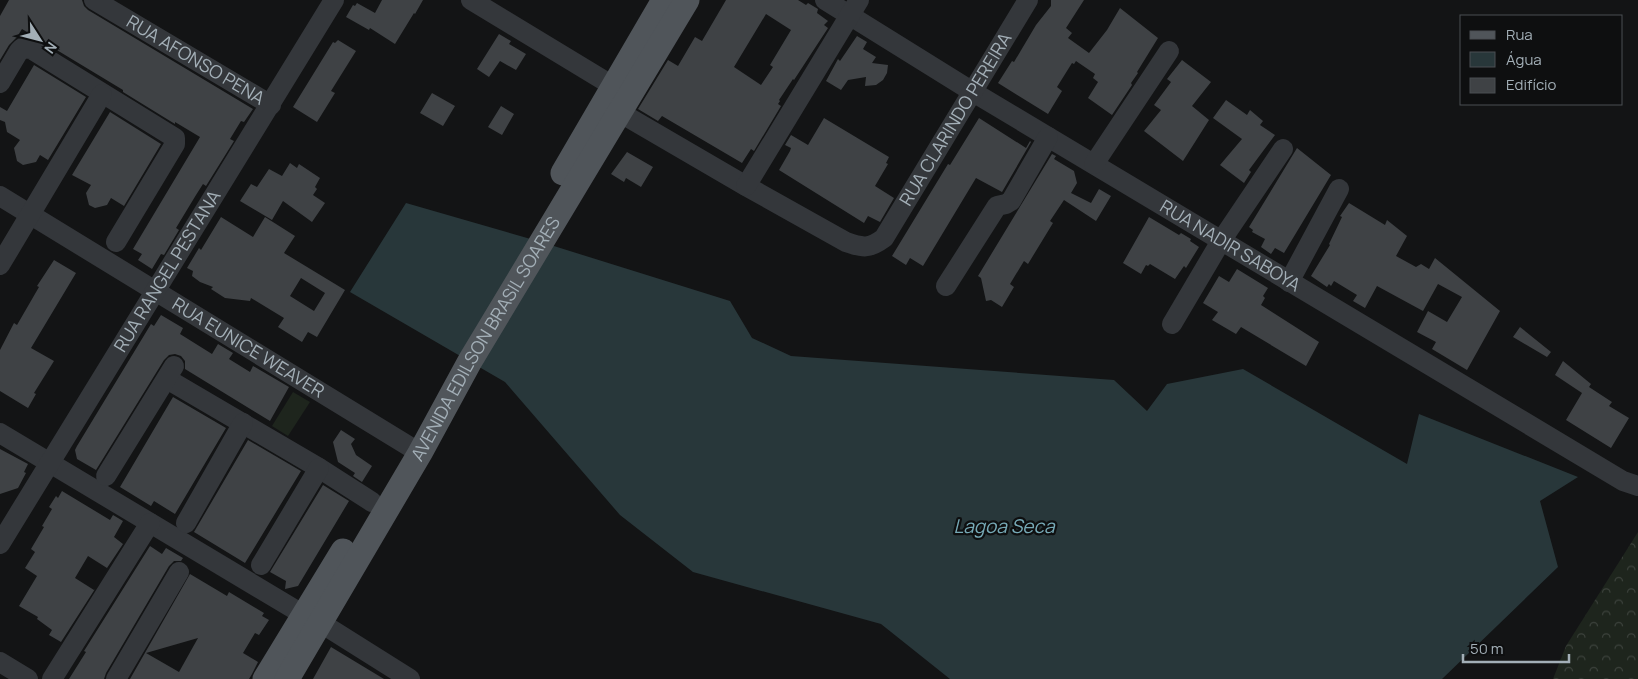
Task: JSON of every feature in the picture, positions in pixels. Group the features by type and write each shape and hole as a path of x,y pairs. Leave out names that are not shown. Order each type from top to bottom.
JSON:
{"main road":[{"name":"AVENIDA EDILSON BRASIL SOARES","path":"287,679 312,619 371,513 412,448 532,240 613,86 664,0"},
{"name":"AVENIDA EDILSON BRASIL SOARES","path":"532,240 620,112 687,0"},
{"name":"AVENIDA EDILSON BRASIL SOARES","path":"265,679 312,619"}],"street":[{"name":"RUA AFONSO PENA","path":"94,0 271,105"},
{"name":"RUA RANGEL PESTANA","path":"0,544 334,0"},
{"path":"471,0 613,86"},
{"name":"RUA NADIR SABOYA","path":"825,0 854,8 972,92 1623,481 1638,486"},
{"name":"RUA CLARINDO PEREIRA","path":"746,186 846,242 869,247 884,238 1028,0"},
{"path":"620,112 746,186 854,8"},
{"path":"0,83 19,52 25,47 176,138 175,144 116,242"},
{"path":"1094,164 1169,51"},
{"path":"0,265 102,94"},
{"path":"946,286 997,206 1011,201 1048,137"},
{"path":"1172,324 1221,241 1283,149"},
{"path":"1289,282 1339,189"},
{"name":"RUA EUNICE WEAVER","path":"0,196 412,448"},
{"path":"106,476 170,372 243,423 319,468 371,513"},
{"path":"186,523 243,423"},
{"path":"0,433 410,679"},
{"path":"261,565 319,468"},
{"path":"52,679 150,523"},
{"path":"116,679 179,572"},
{"path":"0,662 28,679"}],"green space":[{"path":"293,392 310,402 288,436 272,426"},
{"path":"1638,532 1638,679 1553,679 1566,646"}],"water":[{"name":"Lagoa Seca","path":"406,203 541,242 730,301 752,338 791,356 1114,380 1147,411 1167,384 1243,369 1407,464 1419,414 1578,477 1540,501 1558,567 1442,679 950,679 881,624 693,572 620,515 505,382 350,292"}],"building":[{"path":"9,0 82,0 88,10 253,109 244,122 241,121 230,139 234,141 206,186 203,184 176,228 179,230 164,255 161,254 152,269 138,260 142,254 133,249 200,137 175,122 175,124 22,29 0,60 0,16"},
{"path":"382,0 423,0 395,44 370,28 369,30 346,17 353,5 355,6 357,3 375,13"},
{"path":"726,0 798,0 818,9 817,13 828,21 824,25 828,28 779,100 778,104 781,106 754,151 751,149 742,163 662,116 658,121 638,109 668,60 678,66 695,37 702,41","holes":["766,14 791,30 770,65 773,67 761,85 734,67"]},
{"path":"1051,0 1084,0 1066,28 1072,33 1068,38 1089,53 1107,30 1120,8 1158,38 1137,72 1131,83 1132,85 1112,115 1088,98 1098,82 1093,78 1095,74 1076,61 1074,64 1072,63 1057,87 1062,91 1048,114 998,83 1012,61 1014,62 1036,25 1051,6"},
{"path":"499,34 511,41 509,44 526,54 516,70 500,61 489,77 477,69"},
{"path":"857,36 867,42 863,49 876,57 872,63 888,65 887,73 883,80 876,85 865,86 866,77 848,80 841,90 826,81 838,59 840,61"},
{"path":"338,40 356,51 331,91 335,93 317,122 293,107 333,42 335,43"},
{"path":"1182,60 1211,82 1192,106 1209,120 1183,161 1144,131 1161,110 1154,105 1171,82 1167,79"},
{"path":"34,65 86,97 48,160 40,155 36,162 23,165 17,161 14,148 20,140 7,132 5,122 0,120 0,107 7,111"},
{"path":"432,93 455,106 443,126 420,113"},
{"path":"1226,100 1247,115 1250,110 1263,121 1260,125 1275,135 1249,170 1251,172 1244,183 1220,165 1242,139 1213,118"},
{"path":"501,106 514,114 502,135 488,127"},
{"path":"110,112 161,144 124,206 111,198 107,205 95,208 89,205 86,193 91,185 72,175"},
{"path":"824,118 889,157 886,163 888,164 875,186 894,198 880,222 868,216 864,223 779,170 790,151 791,148 785,145 791,135 808,145"},
{"path":"979,118 1026,148 1031,142 1002,192 976,178 923,266 910,258 906,265 892,256 948,164 950,165"},
{"path":"1297,148 1331,175 1284,253 1275,248 1271,254 1261,247 1265,239 1252,232 1253,230 1249,227"},
{"path":"627,152 653,167 641,187 626,178 624,182 611,174"},
{"path":"1052,154 1056,156 1054,159 1074,171 1077,183 1071,193 1091,203 1099,189 1111,196 1096,221 1064,200 1050,221 1053,223 1028,264 1024,261 1010,284 1014,287 1002,307 991,300 986,301 981,278 978,276"},
{"path":"290,163 297,168 299,164 320,178 313,195 325,203 312,222 283,201 272,220 240,201 251,184 257,187 269,169 282,176"},
{"path":"1349,203 1385,225 1387,220 1407,236 1396,256 1416,267 1421,264 1429,269 1435,258 1500,311 1467,370 1432,349 1436,342 1417,332 1428,311 1447,322 1462,297 1438,284 1423,311 1377,286 1365,308 1353,301 1357,295 1334,281 1331,286 1329,284 1327,287 1311,276 1330,245 1342,217 1340,216"},
{"path":"221,217 253,237 265,217 295,236 284,253 345,290 317,337 308,332 302,342 278,327 284,318 251,298 250,301 225,298 211,289 213,287 200,282 192,276 193,271 187,268 199,248 201,250","holes":["301,278 325,293 314,311 290,296"]},
{"path":"1149,217 1179,235 1181,233 1191,239 1190,241 1199,247 1186,268 1184,266 1175,279 1150,264 1146,265 1141,274 1123,263"},
{"path":"54,260 76,273 31,348 54,361 34,393 36,394 28,408 0,391 0,350 14,323 17,325 39,287 37,286"},
{"path":"1237,269 1268,288 1263,296 1265,298 1261,305 1319,342 1306,366 1241,327 1236,334 1212,320 1218,312 1203,303 1219,276 1229,282"},
{"path":"161,315 183,328 180,334 212,354 218,344 233,353 229,359 250,372 253,366 289,387 270,421 185,369 185,361 181,356 169,355 164,360 96,470 77,459 75,450 151,324 154,326"},
{"path":"1520,327 1551,352 1547,357 1513,337"},
{"path":"1563,361 1591,384 1589,387 1612,402 1609,406 1629,418 1611,448 1566,420 1582,393 1555,375"},
{"path":"173,397 226,428 175,514 154,501 151,506 120,487"},
{"path":"341,430 355,439 351,444 356,455 372,466 362,482 353,476 355,473 338,462 333,442"},
{"path":"248,440 301,471 245,563 194,532"},
{"path":"0,449 28,464 24,472 26,473 18,488 0,494"},
{"path":"323,485 349,501 298,586 285,589 286,581 270,572"},
{"path":"62,491 110,520 113,515 123,521 114,537 123,544 107,568 88,556 75,578 95,589 61,642 49,635 52,630 37,619 38,617 19,606 37,576 25,568 35,552 31,549 52,509 49,507 56,496 58,498"},
{"path":"150,546 162,554 166,548 183,558 181,561 174,561 169,566 104,679 69,679 86,652 84,651"},
{"path":"190,574 227,596 229,592 264,613 262,616 269,620 259,635 255,633 243,653 258,662 249,679 130,679","holes":["198,638 179,672 146,653"]},
{"path":"331,647 384,679 313,679"}]}
